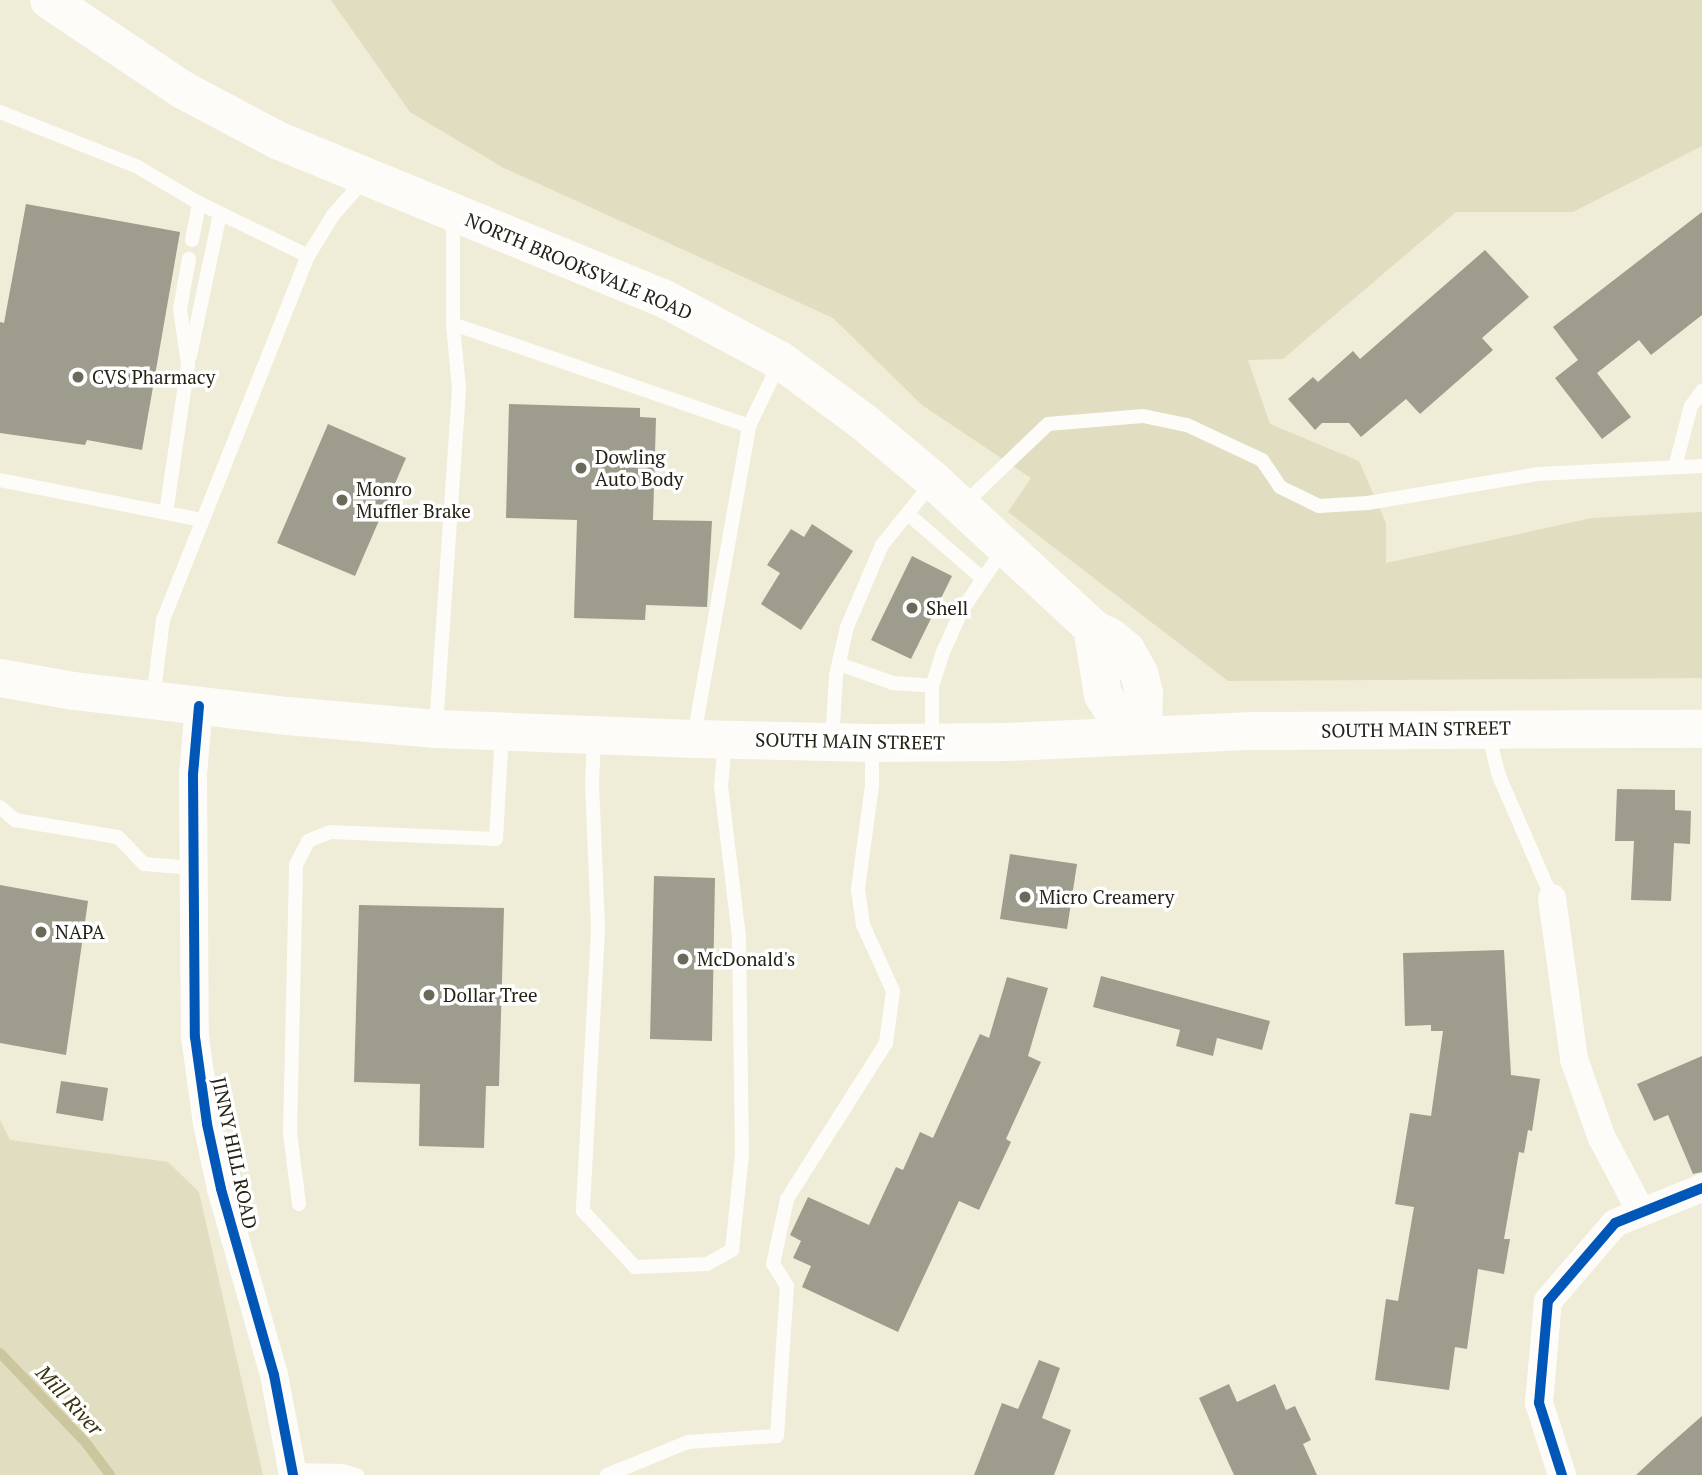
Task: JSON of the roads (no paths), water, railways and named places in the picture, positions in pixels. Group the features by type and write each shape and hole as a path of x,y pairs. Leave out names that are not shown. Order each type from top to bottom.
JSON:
{"main road":[{"name":"NORTH BROOKSVALE ROAD","path":"49,0 183,90 277,140 663,298 781,361 865,422 934,481 1095,630 1103,695 1120,723 1136,735"},
{"name":"SOUTH MAIN STREET","path":"0,678 199,706 436,729 710,739 932,743 1136,735 1487,728 1702,729"}],"street":[{"name":"JINNY HILL ROAD","path":"199,706 193,774 195,1037 207,1124 233,1233 274,1376 292,1473"},
{"path":"1552,898 1574,1059 1601,1136 1641,1212"},
{"path":"1562,1475 1539,1402 1548,1301 1615,1223 1702,1188"}],"lane":[{"path":"0,112 136,166 220,214 308,256"},
{"path":"152,700 163,620 308,256 333,215 366,178"},
{"path":"192,240 199,203"},
{"path":"436,729 459,389 453,324 453,212"},
{"path":"166,513 188,364 220,214"},
{"path":"188,364 180,309 189,259"},
{"path":"453,324 749,426"},
{"path":"594,735 592,784 598,930 583,1211 635,1267 707,1264 732,1250 742,1155 739,937 727,819 710,739 749,426 781,361"},
{"path":"1675,467 1691,406 1702,391"},
{"path":"962,506 1048,424 1143,416 1187,425 1262,460 1280,487 1319,506 1368,503 1537,474 1702,467"},
{"path":"0,480 202,520"},
{"path":"832,742 839,664 847,628 883,545 934,481"},
{"path":"908,514 983,579"},
{"path":"932,743 932,686 962,610 1006,545"},
{"path":"839,664 893,683 932,686"},
{"path":"1487,728 1499,776 1552,898"},
{"path":"299,1204 290,1133 296,865 308,841 330,832 496,839 502,731"},
{"path":"607,1475 688,1442 777,1436 787,1286 774,1264 787,1199 886,1043 893,991 863,925 858,889 872,786 872,743"},
{"path":"0,807 15,820 118,837 144,864 194,868"},
{"path":"292,1473 342,1471 357,1475"}],"waterway":[{"name":"Mill River","path":"0,1353 86,1443 110,1475"}],"place":[{"name":"CVS Pharmacy","path":"78,377"},
{"name":"Dowling Auto Body","path":"581,468"},
{"name":"Monro Muffler Brake","path":"342,500"},
{"name":"Shell","path":"912,608"},
{"name":"Micro Creamery","path":"1025,897"},
{"name":"NAPA","path":"41,932"},
{"name":"McDonald's","path":"683,959"},
{"name":"Dollar Tree","path":"429,995"}]}
